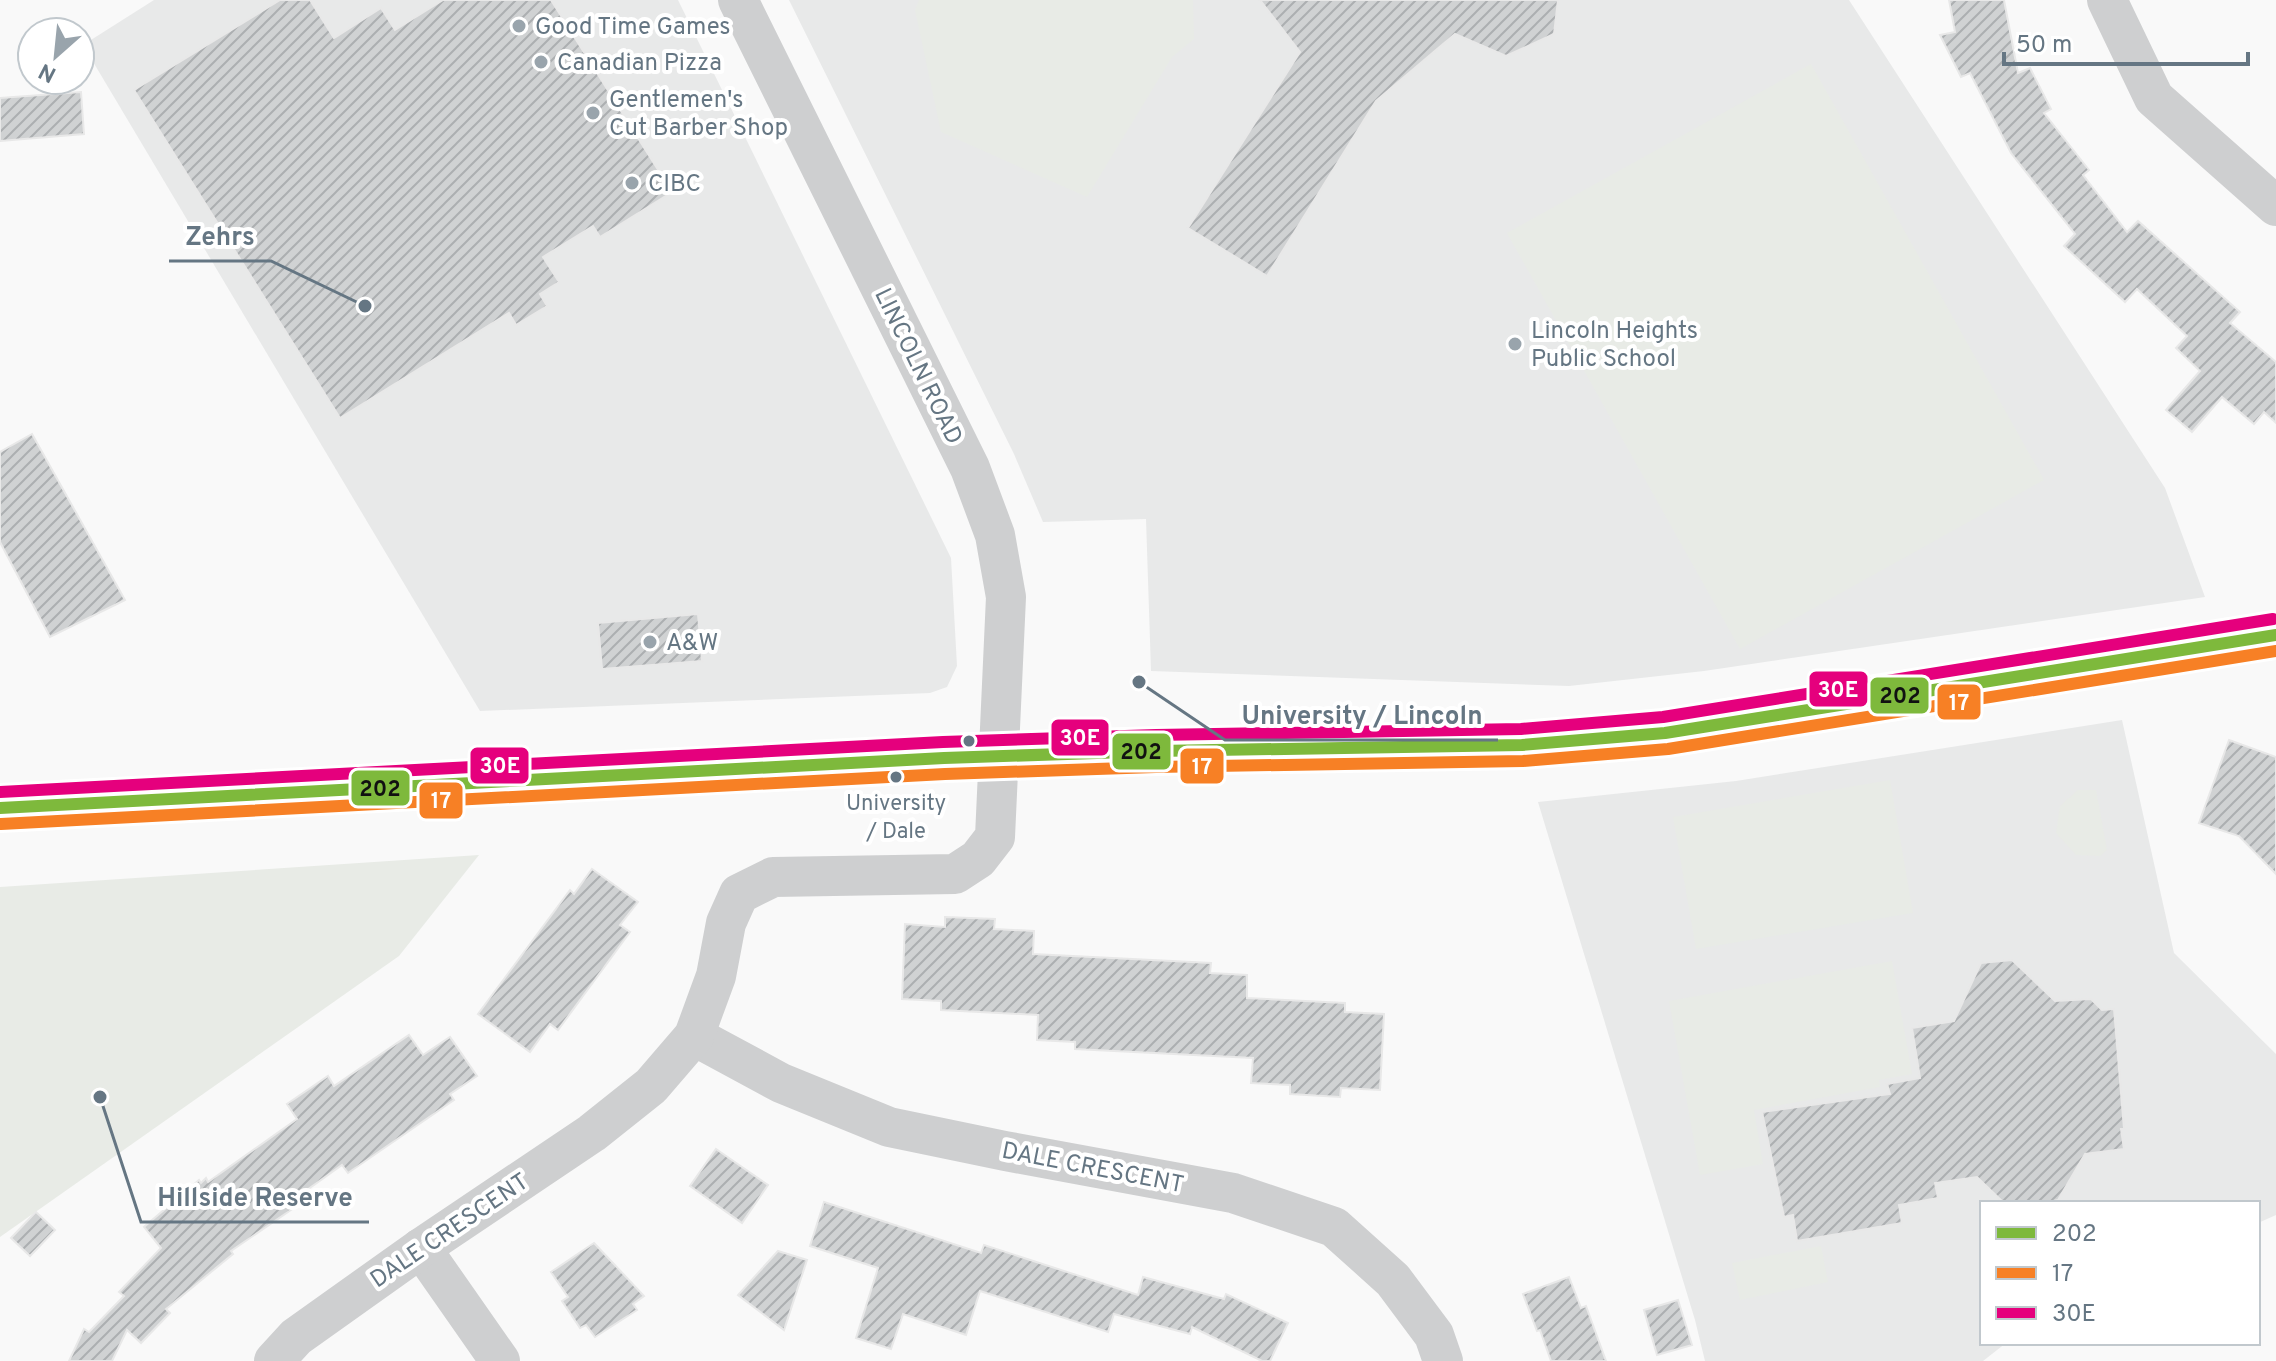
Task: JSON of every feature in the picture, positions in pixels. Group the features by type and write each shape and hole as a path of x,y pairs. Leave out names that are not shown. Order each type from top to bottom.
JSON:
{"main road":[{"path":"0,808 931,759 1156,751 1522,745 1665,733 2276,635"}],"street":[{"name":"LINCOLN ROAD","path":"738,0 970,468 995,535 1006,597 999,757"},
{"path":"2107,0 2154,98 2270,196"},
{"name":"DALE CRESCENT","path":"274,1361 296,1337 592,1133 651,1086 694,1036 716,976 726,923 739,894 773,877 955,874 978,859 995,837 999,757"},
{"name":"DALE CRESCENT","path":"694,1036 781,1083 889,1127 1233,1193 1334,1227 1393,1280 1434,1335 1443,1361"},
{"path":"421,1248 500,1361"}],"shaded area":[{"path":"154,0 678,0 951,558 957,666 947,687 930,693 480,711 96,67 96,37"},
{"name":"Lincoln Heights Public School","path":"789,0 1849,0 2165,488 2205,597 1704,671 1569,686 1151,671 1146,519 1043,522 1014,454"},
{"path":"919,0 1193,0 1194,39 1172,57 1087,197 941,132 915,10"},
{"path":"1811,64 2044,480 1740,649 1507,233"},
{"path":"2122,720 2174,953 2276,1054 2276,1215 2260,1222 2260,1201 1980,1201 1980,1345 2003,1345 1983,1361 1705,1361 1538,802 1736,781"},
{"path":"1890,780 1913,913 1696,949 1673,817"},
{"path":"2078,790 2096,790 2107,850 2100,856 2076,855 2056,833 2060,806"},
{"path":"479,855 399,956 0,1237 0,887"},
{"path":"1892,961 1912,1074 1879,1080 1880,1087 1754,1110 1763,1164 1700,1175 1669,1001"},
{"path":"1821,1246 1828,1282 1740,1300 1732,1263"}],"building":[{"path":"280,0 310,0 334,38 381,8 395,30 443,0 551,0 672,192 600,237 593,226 543,257 559,282 540,294 547,306 516,325 509,313 340,418 134,90"},
{"path":"1260,0 1558,0 1554,34 1506,56 1455,34 1376,101 1267,276 1188,228 1300,52"},
{"path":"1949,0 2004,0 2018,73 2030,68 2051,109 2044,113 2089,170 2083,175 2127,232 2138,221 2240,312 2230,323 2276,362 2276,423 2264,412 2254,424 2222,397 2192,432 2166,410 2200,371 2176,348 2187,336 2137,289 2125,302 2064,246 2075,234 2011,153 1970,73 1961,77 1940,35 1955,32"},
{"path":"81,96 84,134 0,141 0,98"},
{"path":"32,434 125,600 50,637 0,542 0,452"},
{"name":"A&W","path":"698,614 702,661 602,669 598,623"},
{"path":"2229,740 2276,757 2276,874 2239,836 2199,823"},
{"path":"592,869 638,902 620,925 630,932 558,1030 550,1024 530,1052 478,1014 570,890 574,894"},
{"path":"945,917 995,919 994,929 1034,931 1033,954 1211,963 1210,973 1247,975 1247,998 1345,1003 1345,1012 1384,1014 1380,1090 1341,1088 1340,1097 1290,1094 1290,1085 1251,1083 1253,1058 1075,1049 1075,1042 1037,1040 1038,1015 941,1010 941,1001 902,999 905,924 945,927"},
{"path":"2012,960 2055,1001 2091,999 2102,1010 2114,1009 2124,1149 2085,1154 2058,1200 2002,1201 1977,1177 1935,1183 1938,1198 1899,1205 1902,1223 1797,1241 1793,1215 1784,1217 1762,1112 1890,1094 1887,1084 1920,1078 1912,1028 1954,1021 1981,963"},
{"path":"409,1035 423,1055 450,1037 477,1076 450,1094 454,1100 348,1173 342,1165 300,1195 304,1201 231,1251 233,1254 166,1309 170,1313 141,1343 127,1330 112,1361 69,1361 84,1329 89,1332 124,1296 119,1292 161,1248 144,1227 199,1180 201,1183 206,1178 208,1182 297,1119 287,1104 328,1076 334,1086"},
{"path":"716,1149 768,1185 742,1223 690,1186"},
{"path":"824,1202 981,1253 984,1245 1138,1295 1143,1277 1224,1299 1226,1294 1288,1323 1270,1361 1262,1361 1192,1327 1190,1334 1114,1314 1108,1332 980,1291 966,1335 903,1314 891,1349 856,1338 878,1268 810,1246"},
{"path":"36,1212 55,1230 30,1256 11,1238"},
{"path":"594,1243 644,1296 633,1304 637,1310 595,1337 586,1325 580,1328 562,1301 568,1297 551,1272"},
{"path":"778,1251 807,1260 784,1330 738,1295"},
{"path":"1569,1277 1581,1308 1586,1306 1606,1361 1551,1361 1540,1330 1537,1331 1523,1294"},
{"path":"1678,1300 1692,1345 1657,1355 1644,1310"}],"transit line":[{"name":"30E","path":"0,792 943,742 1521,729 1663,717 2273,619"},
{"name":"202","path":"0,808 944,758 1522,745 1665,733 2276,635"},
{"name":"17","path":"1,824 945,774 1523,761 1668,749 2276,651"}],"place":[{"name":"Good Time Games","path":"519,26"},
{"name":"Canadian Pizza","path":"541,62"},
{"name":"Gentlemen's Cut Barber Shop","path":"593,113"},
{"name":"CIBC","path":"632,183"},
{"name":"Zehrs","path":"365,306"},
{"name":"Lincoln Heights Public School","path":"1515,344"},
{"name":"A&W","path":"650,642"},
{"name":"University / Lincoln","path":"1139,682"},
{"name":"University / Dale","path":"896,777"},
{"name":"Hillside Reserve","path":"100,1097"}]}
